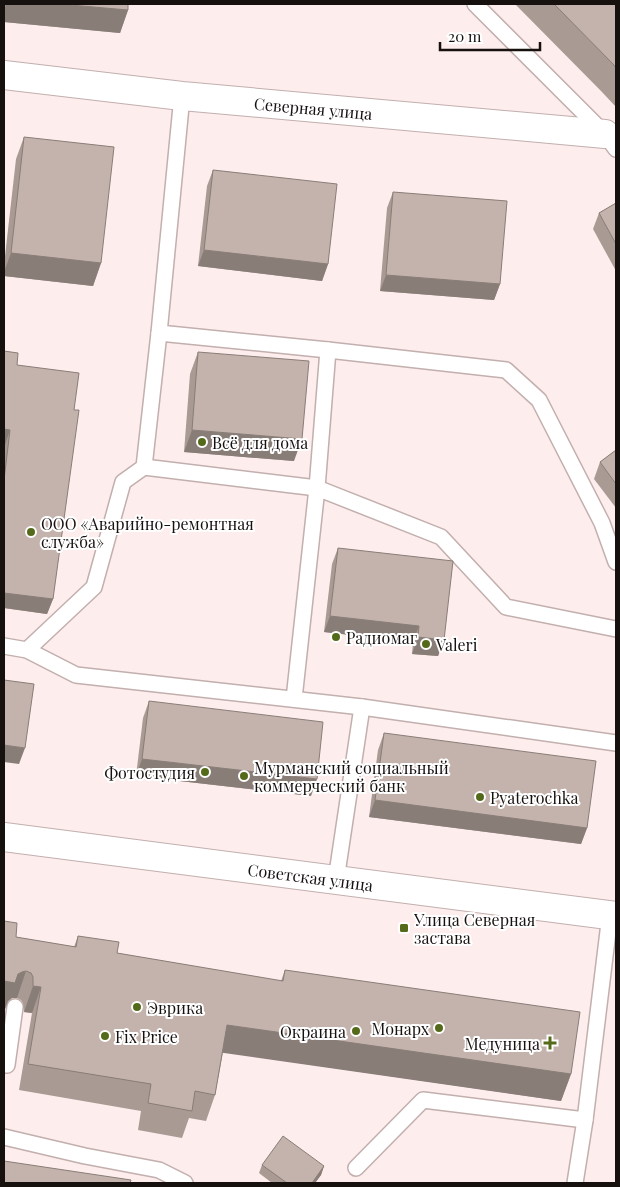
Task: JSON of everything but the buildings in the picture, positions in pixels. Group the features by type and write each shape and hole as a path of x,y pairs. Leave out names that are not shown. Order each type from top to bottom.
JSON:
{"street":[{"name":"Северная улица","path":"4,75 182,96 611,141"},
{"name":"Советская улица","path":"4,837 613,916"}],"lane":[{"path":"475,4 611,141"},
{"path":"27,650 94,587 124,482 144,466 182,96"},
{"path":"159,333 506,370 539,400 602,523 616,562"},
{"path":"294,699 317,488 328,350"},
{"path":"144,466 317,488 441,537 506,607 616,629"},
{"path":"4,646 27,650 76,675 362,707 616,743"},
{"path":"336,880 362,707"},
{"path":"575,1183 613,916"},
{"path":"4,1064 6,1065 15,1007"},
{"path":"356,1168 422,1100 585,1120"},
{"path":"4,1137 85,1156 159,1170 185,1183"}],"place":[{"name":"Всё для дома","path":"202,442"},
{"name":"ООО «Аварийно-ремонтная служба»","path":"31,532"},
{"name":"Радиомаг","path":"336,637"},
{"name":"Valeri","path":"426,644"},
{"name":"Фотостудия","path":"205,772"},
{"name":"Мурманский социальный коммерческий банк","path":"244,776"},
{"name":"Pyaterochka","path":"480,797"},
{"name":"Улица Северная застава","path":"404,928"},
{"name":"Эврика","path":"137,1007"},
{"name":"Монарх","path":"439,1028"},
{"name":"Окраина","path":"356,1031"},
{"name":"Fix Price","path":"105,1036"},
{"name":"Медуница","path":"550,1043"}]}
